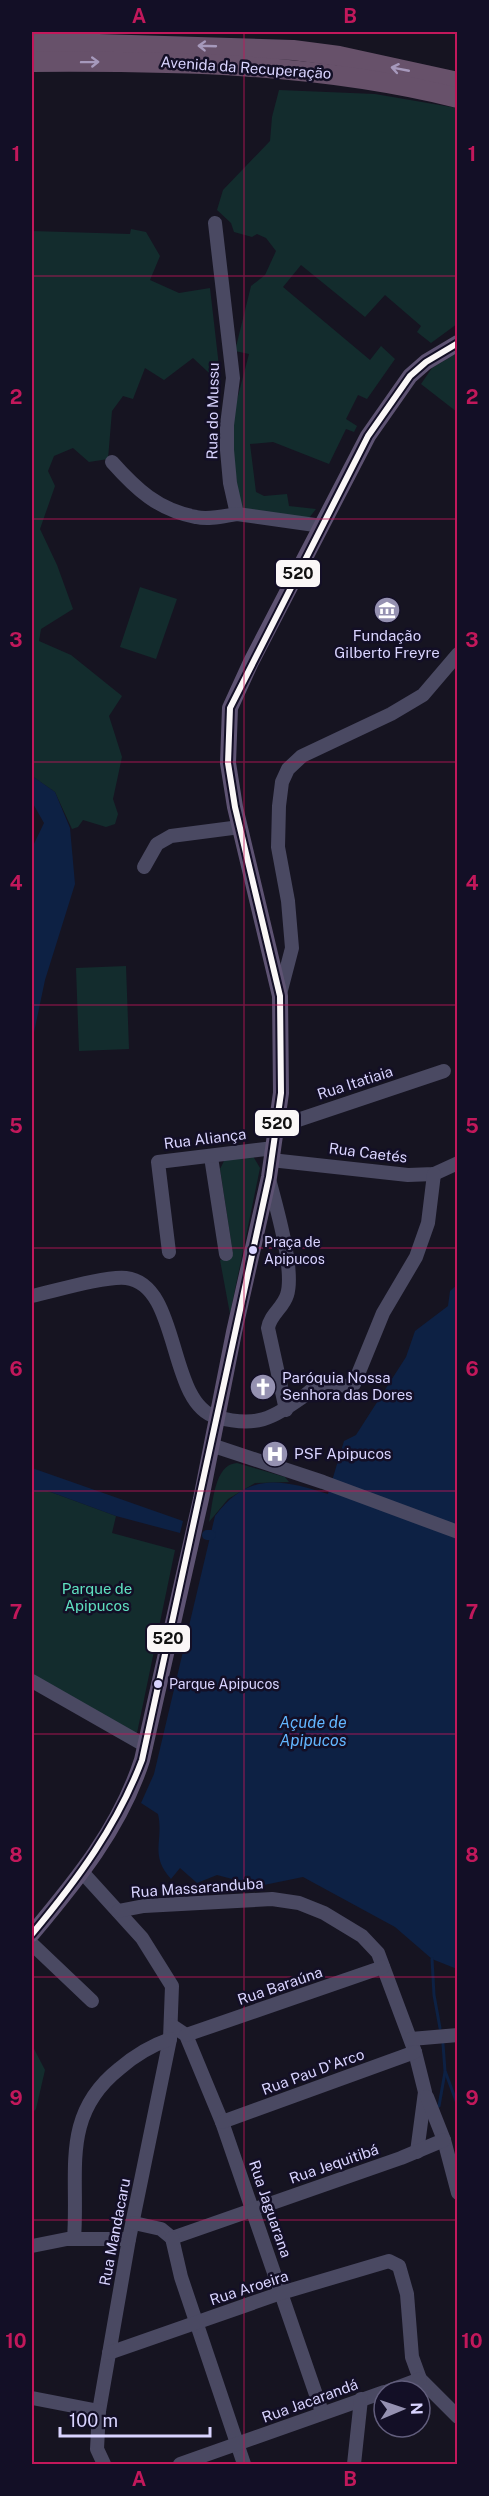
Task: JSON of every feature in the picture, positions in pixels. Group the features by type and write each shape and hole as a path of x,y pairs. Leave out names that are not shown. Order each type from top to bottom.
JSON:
{"highway":[{"name":"Avenida da Recuperação","path":"32,42 293,50 458,81"},
{"name":"Avenida da Recuperação","path":"32,62 147,61 304,70 407,86 458,98"}],"main road":[{"path":"32,1934 83,1873 131,1793 146,1746 273,1149 282,1063 280,996 240,827 228,764 230,708 246,672 368,436 394,396 426,362 458,343"}],"street":[{"name":"Rua do Mussu","path":"215,223 232,378 227,450 230,483 237,514"},
{"path":"112,462 136,490 155,502 196,518 237,514 322,526"},
{"path":"280,996 292,948 288,901 278,847 282,782 288,769 302,756 391,714 423,695 458,654"},
{"path":"144,867 157,844 171,836 240,827"},
{"name":"Rua Itatiaia","path":"273,1149 444,1071"},
{"path":"273,1149 288,1277 287,1296 268,1328 286,1410"},
{"name":"Rua Aliança","path":"169,1252 158,1162 273,1149"},
{"name":"Rua Caetés","path":"273,1149 408,1175 434,1174 458,1163"},
{"path":"211,1157 226,1254"},
{"path":"32,1296 128,1278 138,1282 155,1299 190,1392 207,1413 217,1417 258,1423 286,1410 321,1384 330,1382 349,1387 354,1384 383,1313 416,1257 428,1223 434,1174"},
{"path":"211,1445 323,1482 458,1532"},
{"path":"32,1681 146,1746"},
{"path":"83,1873 118,1911"},
{"name":"Rua Massaranduba","path":"118,1911 144,1906 272,1899 299,1903 324,1913 362,1936 378,1953 413,2045 425,2092 417,2152"},
{"name":"Rua Mandacaru","path":"104,2464 97,2449 99,2411 129,2239 171,2032 173,2005 170,1979 118,1911"},
{"path":"32,1944 92,2001"},
{"name":"Rua Baraúna","path":"186,2035 383,1968"},
{"path":"74,2239 75,2146 86,2106 96,2089 133,2057 171,2032 186,2035"},
{"name":"Rua Jaguarana","path":"186,2035 222,2122 322,2412"},
{"name":"Rua Pau D'Arco","path":"222,2122 413,2045 458,2035"},
{"path":"425,2092 444,2140 458,2193"},
{"name":"Rua Jequitibá","path":"172,2238 417,2152 444,2140"},
{"path":"134,2223 161,2229 172,2238 196,2323 244,2464"},
{"path":"32,2246 74,2239 129,2239"},
{"name":"Rua Aroeira","path":"109,2352 281,2294 389,2261 399,2266 407,2294 412,2357 420,2379"},
{"path":"432,2391 458,2417"},
{"name":"Rua Jacarandá","path":"180,2464 239,2446 322,2412 372,2396"},
{"path":"32,2398 99,2411"},
{"path":"354,2464 361,2399"}],"green space":[{"path":"279,90 375,94 457,108 457,324 431,343 417,332 421,326 385,295 365,317 301,265 283,287 370,360 381,346 395,359 367,399 358,395 346,419 357,426 354,432 346,429 329,464 273,442 250,444 256,492 264,496 287,494 289,506 316,509 309,518 241,510 229,430 249,354 235,351 251,286 265,275 276,251 266,238 257,234 252,237 234,232 231,223 217,210 223,190 270,141 272,117"},
{"path":"131,229 146,232 160,256 150,280 179,293 210,288 221,384 193,358 164,380 145,368 133,399 123,396 112,411 108,459 89,462 73,448 54,456 48,471 55,486 40,529 57,565 73,609 41,629 39,641 71,655 122,696 109,716 122,757 113,799 118,814 115,824 106,827 83,820 78,827 72,829 55,792 32,776 32,231 130,234"},
{"path":"457,353 457,412 421,384 432,368"},
{"path":"140,587 177,599 156,659 120,647"},
{"path":"126,966 129,1049 79,1051 76,968"},
{"name":"Praça de Apipucos","path":"253,1156 260,1168 230,1314 220,1260 230,1259 233,1254 220,1169 225,1159"},
{"path":"237,1463 285,1477 289,1482 255,1483 228,1499 209,1522 219,1477 229,1465"},
{"name":"Parque de Apipucos","path":"48,1491 116,1516 112,1533 175,1550 137,1733 131,1734 32,1676 32,1492"},
{"path":"32,2045 45,2070 36,2109 32,2113"}],"water":[{"path":"32,776 55,792 70,828 75,884 45,980 32,1042 32,848 44,823 32,802"},
{"name":"Açude de Apipucos","path":"457,1285 457,1969 432,1959 395,1927 303,1877 259,1886 217,1875 197,1883 180,1868 171,1879 164,1870 159,1855 158,1814 141,1803 154,1774 215,1516 240,1492 266,1483 295,1485 328,1494 344,1441 356,1435 406,1357 415,1331 448,1306 450,1291"},
{"path":"32,1468 183,1521 180,1533 116,1516 48,1491 32,1492"}],"waterway":[{"path":"432,1959 434,1995 440,2028"},
{"path":"443,2044 445,2071 458,2106"},
{"path":"439,2106 445,2072"}],"transit line":[{"name":"520","path":"32,1934 95,1852 121,1807 142,1760 269,1177 281,1093 280,996 235,807 228,763 230,708 368,436 410,376 426,362 458,343"}],"place":[{"name":"Fundação Gilberto Freyre","path":"387,610"},
{"name":"Praça de Apipucos","path":"253,1250"},
{"name":"Paróquia Nossa Senhora das Dores","path":"263,1387"},
{"name":"PSF Apipucos","path":"275,1454"},
{"name":"Parque Apipucos","path":"158,1684"}]}
